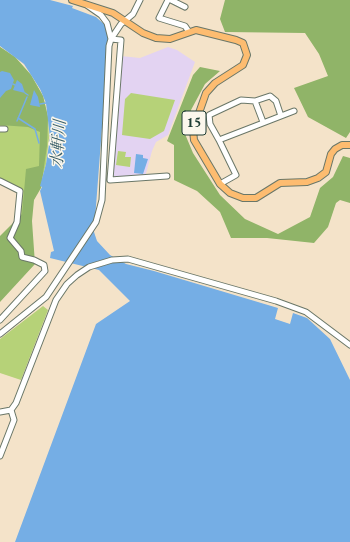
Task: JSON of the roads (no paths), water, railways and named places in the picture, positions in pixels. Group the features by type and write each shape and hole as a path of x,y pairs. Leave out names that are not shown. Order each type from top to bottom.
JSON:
{"main road":[{"name":"15","path":"72,0 113,13 143,33 156,38 170,39 189,32 203,30 243,43 247,50 246,59 241,68 220,80 206,93 193,126 194,140 220,184 236,196 256,198 280,183 307,182 318,178 326,172 331,154 335,148 350,145"}],"street":[{"path":"111,39 121,24 127,21 133,14 140,0"},
{"path":"168,0 159,18 185,26 189,32"},
{"path":"171,0 185,7"},
{"path":"0,181 20,192 17,222 10,238 21,251 22,257 34,260 44,265 45,271 0,321 2,332 46,297 66,270 96,222 101,206 111,39 107,23 101,15 84,3"},
{"path":"111,39 121,40 110,180 167,176"},
{"path":"108,87 118,87"},
{"path":"220,184 236,175 210,124 209,114 241,100 255,101 270,96 276,101 281,116"},
{"path":"255,101 264,122"},
{"path":"219,140 294,111"},
{"path":"0,412 11,410 16,403 56,300 77,275 89,267 112,260 128,259 276,301 306,312 350,345"},
{"path":"0,456 14,420 11,410"}],"water":[{"name":"水軒川","path":"0,0 50,0 73,6 72,8 96,17 105,25 109,36 94,232 97,241 110,255 126,264 278,308 275,319 290,324 293,313 307,318 330,339 350,380 350,542 15,542 96,324 130,301 99,270 50,258 51,252 54,251 40,191 42,187 40,186 46,164 50,138 46,103 40,89 24,64 0,46"},
{"path":"0,72 10,73 14,80 11,89 6,91 0,98"},
{"path":"17,80 22,84 25,93 13,90"},
{"path":"34,90 38,97 40,107 30,105"},
{"path":"136,154 143,155 143,158 148,159 143,174 134,173"}],"waterway":[{"path":"17,121 27,97"},
{"path":"40,104 46,103"},
{"path":"18,118 35,129 39,143"}]}
